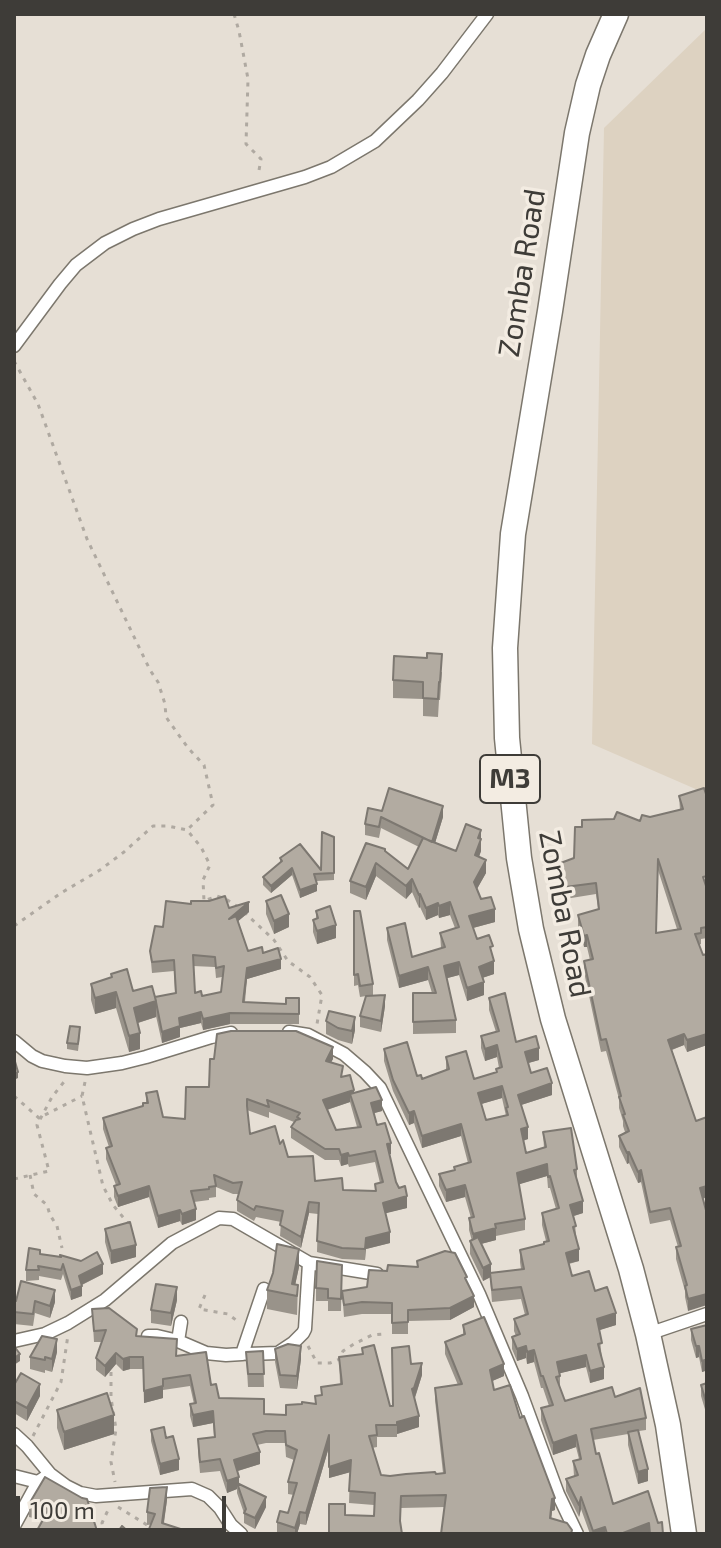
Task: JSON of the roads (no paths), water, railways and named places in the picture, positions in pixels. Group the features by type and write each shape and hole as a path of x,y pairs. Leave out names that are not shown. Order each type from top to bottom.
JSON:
{"highway":[{"name":"Zomba Road","path":"616,14 593,70 577,133 530,420 513,534 505,648 505,704 519,858 536,952 553,1019 648,1334 668,1425 684,1534"}],"street":[{"path":"14,346 76,265 105,243 159,219 305,177 331,167 375,141 442,73 487,14"},
{"path":"14,1041 42,1061 97,1067 146,1057 211,1037 244,1032"},
{"path":"270,1032 297,1033 314,1038 344,1054 384,1093 479,1294 522,1396 558,1494 577,1534"},
{"path":"14,1341 45,1334 68,1323 105,1300 172,1243 219,1218 233,1219 309,1263 377,1274"},
{"path":"148,1336 178,1341 206,1353 278,1353 293,1343 305,1329 309,1263"},
{"path":"242,1354 264,1289"},
{"path":"648,1334 707,1314"},
{"path":"178,1341 181,1322"},
{"path":"14,1434 50,1474 80,1493 96,1496 192,1489 208,1496 241,1534"},
{"path":"14,1526 38,1482 50,1474"},
{"path":"14,1476 38,1482"}]}
